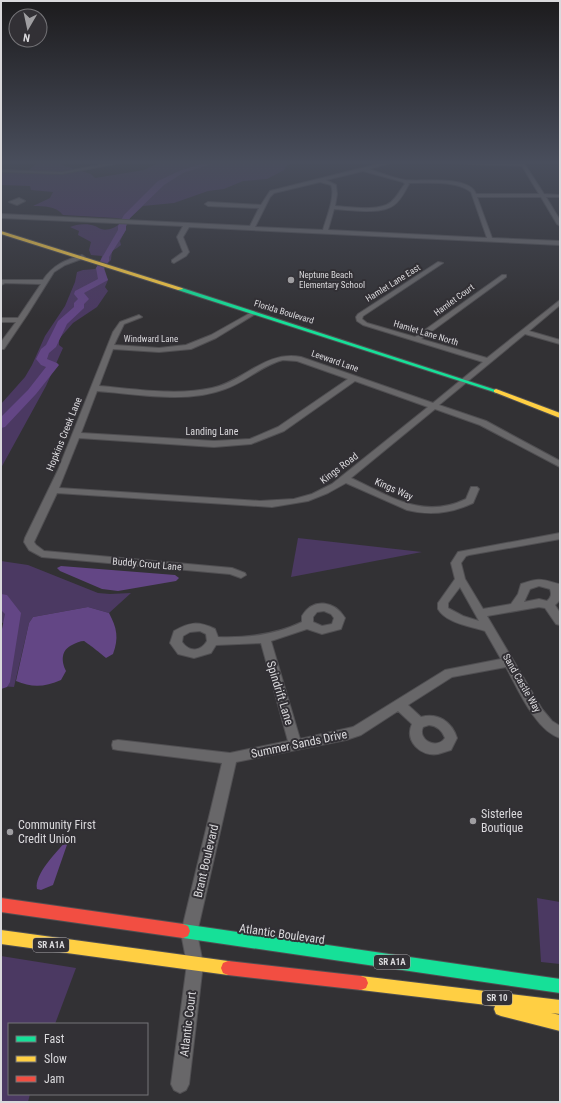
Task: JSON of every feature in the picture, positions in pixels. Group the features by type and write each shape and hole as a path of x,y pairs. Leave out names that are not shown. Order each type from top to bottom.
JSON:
{"main road":[{"name":"Florida Boulevard","path":"1,232 509,395 560,416"},
{"name":"Atlantic Boulevard","path":"1,905 560,986"},
{"name":"SR A1A","path":"1,937 195,964 435,991 541,1019 560,1022"},
{"name":"SR A1A","path":"531,982 560,982"},
{"name":"SR 10","path":"435,991 560,1007"}],"street":[{"path":"43,214 128,223 560,243"},
{"path":"252,228 258,214"},
{"path":"325,232 330,214"},
{"path":"481,214 490,240"},
{"path":"554,214 560,224"},
{"path":"174,261 186,252 180,237 187,225"},
{"path":"1,346 20,320 44,282 55,269 82,258"},
{"name":"Hamlet Lane East","path":"360,320 360,315 440,263"},
{"name":"Hamlet Court","path":"416,339 504,276"},
{"path":"2,281 44,282"},
{"name":"Kings Road","path":"54,490 275,505 308,499 332,489 345,479 466,381 488,361 558,306"},
{"name":"Windward Lane","path":"110,347 165,350 187,347 204,340 254,313"},
{"name":"Hopkins Creek Lane","path":"52,556 42,554 33,549 29,543 30,534 38,523 54,490 116,332 122,323 139,317"},
{"path":"1,320 20,320"},
{"name":"Hamlet Lane North","path":"360,320 365,324 488,361"},
{"path":"525,332 560,342"},
{"name":"Leeward Lane","path":"94,388 185,393 213,390 232,384 270,362 282,358 298,359 483,423 560,464"},
{"name":"Landing Lane","path":"76,435 214,444 263,438 281,429 354,378"},
{"name":"Kings Way","path":"345,479 410,508 420,510 435,511 463,506 470,501 474,489"},
{"name":"Sand Castle Way","path":"552,537 468,552 462,554 456,563 460,579 538,712 548,725 560,733"},
{"name":"Buddy Crout Lane","path":"52,556 232,571 242,575"},
{"path":"460,579 443,603 443,609 447,613 458,618 489,628"},
{"path":"514,608 523,595 525,587 539,582 555,587 557,594 555,599 548,605"},
{"path":"480,612 539,603 548,605 560,621"},
{"path":"213,641 238,642 265,640 290,633 308,624"},
{"name":"Spindrift Lane","path":"265,640 296,746"},
{"name":"Summer Sands Drive","path":"118,745 230,758 296,746 346,735 357,731 449,673 510,662"},
{"path":"399,704 419,723"},
{"name":"Brant Boulevard","path":"195,964 189,933 230,758"},
{"name":"Atlantic Court","path":"180,1084 195,964"}],"shaded area":[{"path":"62,214 134,214 128,220"},
{"path":"86,224 106,230 119,224 127,225 124,228 125,231 120,241 121,245 112,251 111,260 108,263 101,260 102,256 91,255 89,250 91,242 78,235 79,231 70,227"},
{"path":"98,266 105,268 103,271 108,280 105,287 108,291 97,307 73,323 59,339 59,345 63,348 46,386 1,468 1,404 25,377 32,365 45,336 65,306 75,282 77,272 95,269"},
{"path":"298,538 422,552 291,577"},
{"path":"1,561 28,565 98,593 131,593 109,613 88,607 33,617 29,623 14,687 1,686 1,659 7,625 1,622"},
{"path":"61,566 175,575 179,578 176,581 118,591 102,589 60,571 57,568"},
{"path":"88,607 109,613 114,623 116,633 116,643 113,654 106,658 84,641 80,642 68,647 64,653 63,663 66,671 61,680 38,686 28,685 16,681 29,623 33,617"},
{"path":"69,839 53,885 41,890 37,889 37,883 42,870"},
{"path":"537,898 560,902 560,964 541,962"},
{"path":"1,956 76,968 55,1023 8,1023 8,1095 30,1095 28,1102 1,1102"}],"waterway":[{"path":"1,424 32,392 53,365 45,363 41,359 45,351 51,347 62,323 79,308 79,303 84,299 79,294 80,291 103,280 100,268 130,214"},
{"path":"1,599 13,613 1,682"}],"traffic: fast":[{"path":"180,289 496,391"},
{"path":"183,931 560,986"}],"traffic: slow":[{"path":"1,232 180,289"},
{"path":"496,391 560,416"},
{"path":"1,937 228,968"},
{"path":"361,983 560,1007"},
{"path":"501,1009 560,1023"}],"traffic: jam":[{"path":"1,905 183,931"},
{"path":"228,968 361,983"}],"place":[{"name":"Neptune Beach Elementary School","path":"291,280"},
{"name":"Sisterlee Boutique","path":"473,821"},
{"name":"Community First Credit Union","path":"10,832"}]}
